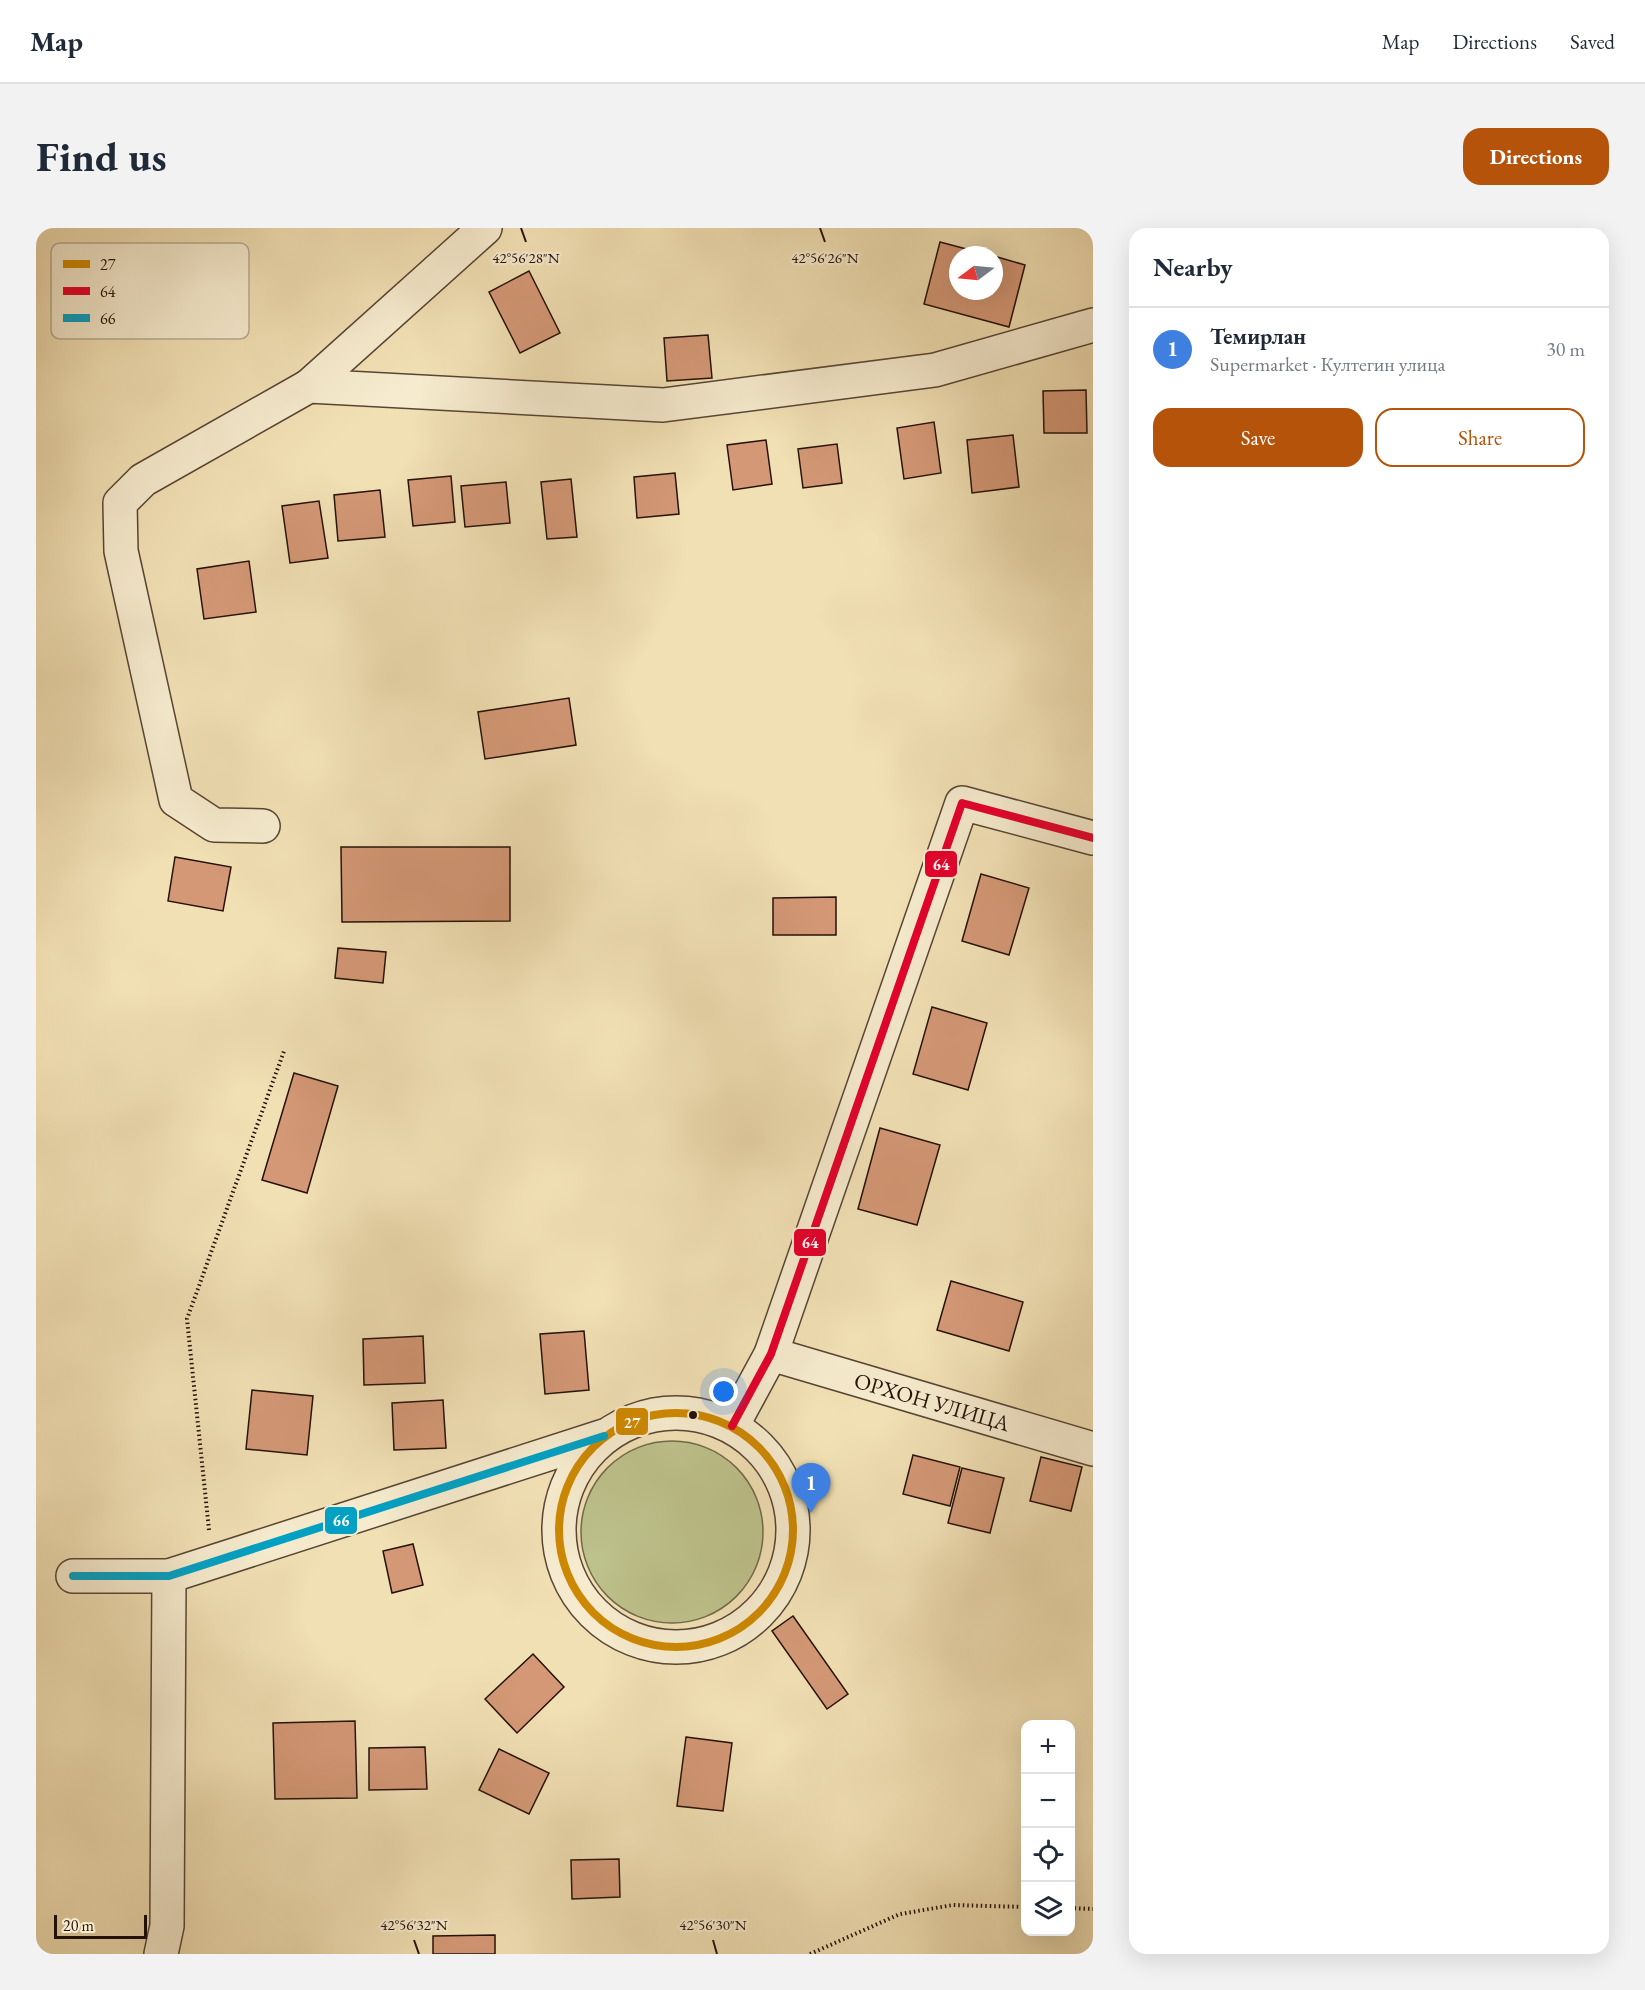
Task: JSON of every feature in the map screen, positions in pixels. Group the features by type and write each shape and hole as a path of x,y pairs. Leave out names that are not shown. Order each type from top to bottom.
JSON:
{"street":[{"path":"263,826 214,825 176,800 121,551 120,503 143,480 309,386 485,228"},
{"path":"309,386 663,405 935,370 1093,325"},
{"path":"732,1426 771,1354 962,803 1093,838"},
{"name":"ОРХОН УЛИЦА","path":"771,1354 1093,1449"},
{"path":"73,1576 169,1576 213,1564 604,1436 640,1417 682,1412 732,1426 766,1452 790,1500 792,1552 771,1600 741,1629 719,1640 679,1648 647,1645 609,1628 591,1612 563,1565 558,1524 561,1501 575,1470 604,1436"},
{"path":"161,1954 167,1926 169,1576"}],"path":[{"path":"213,1564 187,1319 284,1051"},
{"path":"810,1954 900,1914 953,1905 1021,1907"},
{"path":"1075,1908 1093,1909"}],"green space":[{"path":"672,1441 690,1442 707,1448 723,1456 737,1467 748,1481 756,1497 762,1514 762,1550 756,1567 748,1583 737,1597 723,1608 707,1616 690,1622 672,1623 654,1622 637,1616 621,1608 607,1597 596,1583 588,1567 582,1550 581,1532 582,1514 588,1497 596,1481 607,1467 621,1456 637,1448 654,1442"}],"building":[{"path":"940,242 955,246 949,246 949,300 1003,300 1003,259 1025,265 1009,327 924,304"},
{"path":"529,271 560,333 520,353 489,292"},
{"path":"708,335 712,378 667,381 664,338"},
{"path":"1086,390 1087,433 1044,433 1043,391"},
{"path":"934,422 941,473 904,479 897,428"},
{"path":"1013,435 1019,487 972,493 967,440"},
{"path":"766,440 772,484 733,490 727,445"},
{"path":"837,444 842,483 803,488 798,449"},
{"path":"675,473 679,514 637,518 634,477"},
{"path":"451,476 455,522 413,526 408,480"},
{"path":"571,479 577,537 547,539 541,482"},
{"path":"506,482 510,523 465,527 461,486"},
{"path":"380,490 385,537 338,541 334,495"},
{"path":"319,501 328,558 290,563 282,506"},
{"path":"249,561 256,612 204,619 197,569"},
{"path":"569,698 576,745 485,759 478,712"},
{"path":"341,847 510,847 510,921 342,922"},
{"path":"175,857 231,867 223,911 168,901"},
{"path":"981,874 1029,888 1009,955 962,941"},
{"path":"836,897 836,935 773,935 773,898"},
{"path":"338,948 386,952 383,983 335,978"},
{"path":"932,1007 987,1023 968,1090 913,1074"},
{"path":"294,1073 338,1086 307,1193 262,1180"},
{"path":"880,1128 940,1145 917,1225 858,1209"},
{"path":"951,1281 1023,1302 1009,1351 937,1330"},
{"path":"584,1331 589,1390 545,1394 540,1334"},
{"path":"423,1336 425,1383 364,1385 363,1339"},
{"path":"252,1390 313,1396 307,1455 246,1449"},
{"path":"443,1400 446,1448 394,1450 392,1403"},
{"path":"913,1455 960,1467 950,1506 903,1494"},
{"path":"1041,1457 1082,1467 1071,1511 1030,1501"},
{"path":"962,1468 1004,1478 990,1533 948,1523"},
{"path":"413,1544 423,1585 392,1593 383,1551"},
{"path":"793,1616 848,1694 827,1709 772,1631"},
{"path":"533,1654 564,1687 517,1733 485,1699"},
{"path":"355,1721 357,1798 275,1799 273,1723"},
{"path":"686,1737 732,1743 723,1811 677,1806"},
{"path":"425,1747 427,1789 369,1790 369,1748"},
{"path":"499,1749 549,1773 529,1814 479,1790"},
{"path":"619,1859 620,1897 572,1899 571,1860"},
{"path":"495,1935 495,1954 433,1954 433,1936"}],"transit line":[{"name":"64","path":"732,1426 771,1354 962,803 1093,838"},
{"name":"27","path":"676,1413 699,1415 721,1422 741,1433 759,1447 773,1465 784,1485 791,1507 793,1530 791,1553 784,1575 773,1595 759,1613 741,1627 721,1638 699,1645 676,1647 653,1645 631,1638 611,1627 593,1613 579,1595 568,1575 561,1553 559,1530 561,1507 568,1485 579,1465 593,1447 611,1433 631,1422 653,1415 676,1413"},
{"name":"66","path":"73,1576 169,1576 604,1436"}],"place":[{"name":"Темирлан","path":"811,1513"}]}
